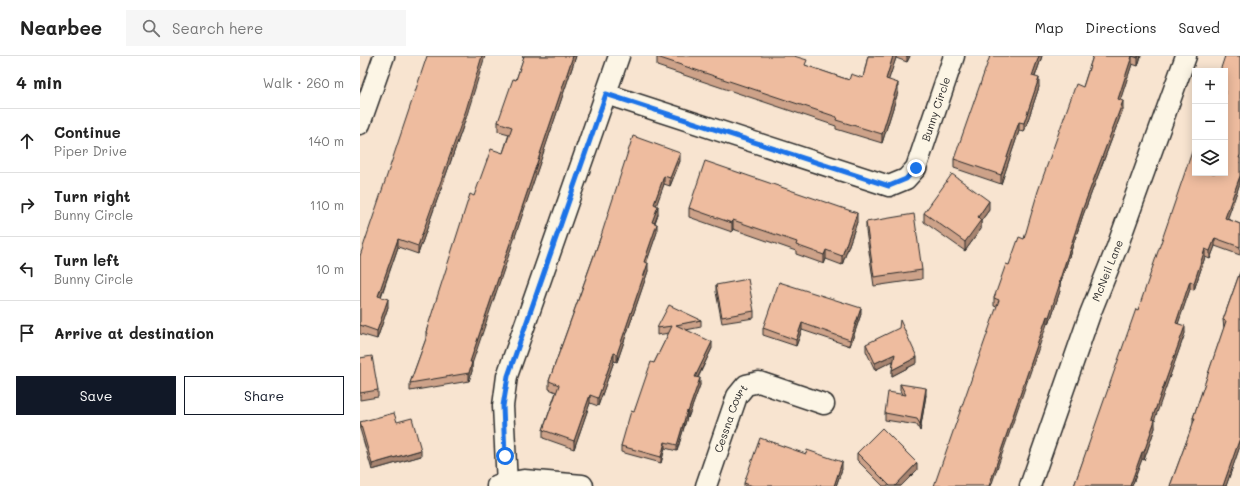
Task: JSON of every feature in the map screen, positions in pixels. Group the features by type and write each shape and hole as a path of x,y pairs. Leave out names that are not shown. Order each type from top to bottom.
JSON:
{"street":[{"path":"360,124 384,56"},
{"path":"582,486 524,481 502,485 503,406 508,376 619,56"},
{"name":"Bunny Circle","path":"606,94 889,186 906,179 916,168 954,56"},
{"name":"McNeil Lane","path":"1030,486 1090,314 1117,247 1186,56"},
{"name":"Cessna Court","path":"706,486 737,396 746,385 759,382 824,404"}],"building":[{"path":"427,56 482,56 466,110 418,246 398,239 378,296 388,299 377,331 360,325 360,256"},
{"path":"524,56 573,56 470,362 472,362 469,373 410,383 428,333 426,332 470,194 474,196 491,149 503,153 512,127 498,122 513,79 516,80"},
{"path":"657,56 794,56 807,60 805,65 849,80 851,74 863,78 868,56 893,56 886,79 898,83 882,134 836,120 837,117"},
{"path":"990,56 1039,56 1032,76 1039,78 1024,123 1019,122 1001,175 954,159"},
{"path":"1093,56 1132,56 1118,99 1123,101 1083,208 1049,317 1047,316 989,486 934,486 999,300 994,298 1006,264 1009,265 1019,237 1024,239 1038,191 1076,84 1083,87"},
{"path":"1225,56 1240,56 1240,176 1225,218 1240,224 1240,247 1215,238 1210,251 1205,249 1194,283 1190,281 1176,323 1185,326 1152,419 1155,420 1144,452 1142,452 1130,486 1074,486 1136,309 1138,310 1192,152 1192,176 1228,176 1228,68 1221,68"},
{"path":"633,136 680,153 670,178 664,176 654,204 658,206 652,222 657,224 644,262 648,263 617,354 614,353 598,398 590,395 574,441 543,430 559,385 549,381 601,236"},
{"path":"705,161 857,213 842,256 826,250 824,255 796,245 797,242 733,220 732,223 689,208"},
{"path":"952,174 989,201 978,217 981,220 965,242 924,213"},
{"path":"914,214 922,270 874,277 866,222"},
{"path":"1240,272 1240,438 1223,486 1170,486 1195,418 1193,418 1226,321 1223,320"},
{"path":"748,279 754,311 722,317 716,285"},
{"path":"779,282 861,308 850,340 802,323 796,340 763,328"},
{"path":"669,305 701,320 676,325 712,342 695,377 700,378 688,412 687,411 677,445 665,442 661,457 621,446 631,411 634,412 651,362 654,363 672,326 657,328"},
{"path":"900,320 917,357 892,370 895,354 875,363 866,344 899,328"},
{"path":"372,356 378,390 360,393 360,358"},
{"path":"900,384 926,388 920,424 917,419 885,413 888,392 906,395"},
{"path":"394,413 397,422 412,418 421,450 372,464 360,422"},
{"path":"882,428 917,463 895,486 890,486 857,453"},
{"path":"760,438 806,454 807,450 842,462 834,486 753,486 744,483"}],"route":[{"path":"505,456 503,406 508,376 606,94 889,186 906,179 916,168"}]}
